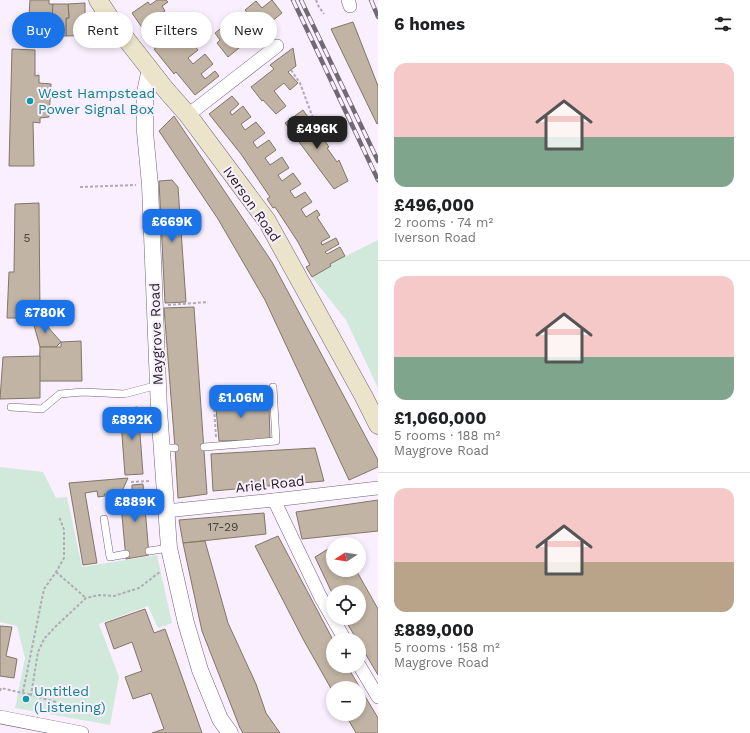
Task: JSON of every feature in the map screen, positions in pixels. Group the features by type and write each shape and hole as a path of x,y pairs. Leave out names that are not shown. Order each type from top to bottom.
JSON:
{"main road":[{"name":"Iverson Road","path":"98,0 112,21 166,90 188,115 267,221 378,425"}],"street":[{"path":"188,115 274,48"},
{"name":"Maygrove Road","path":"150,69 145,92 145,132 150,185 158,385 168,448 164,480 166,511 163,549 200,670 220,718 230,733"},
{"name":"Ariel Road","path":"166,511 378,488"},
{"path":"274,500 320,596 341,633"},
{"path":"364,673 378,697"},
{"path":"0,717 82,733"}],"lane":[{"path":"11,407 42,409 60,394 83,392 124,394 158,385"},
{"path":"204,447 276,442 273,387"},
{"path":"104,519 110,557 126,554"},
{"path":"149,551 163,549"}],"path":[{"path":"316,0 324,14"},
{"path":"291,70 300,83 317,129"},
{"path":"80,187 150,185"},
{"path":"155,306 208,302"},
{"path":"217,446 213,391 273,387"},
{"path":"131,482 164,480"},
{"path":"22,692 44,589 64,558 64,530 59,516"},
{"path":"31,695 38,652 44,639 86,598 99,595 114,596 139,588 161,571 163,549"},
{"path":"56,572 86,598"},
{"path":"0,691 1,688 22,692 56,702"}],"green space":[{"path":"378,240 378,388 346,320 312,277 331,266 330,264"},
{"path":"0,467 43,472 56,498 67,497 82,567 157,555 172,623 158,628 148,606 99,624 119,677 110,725 15,708 25,658 17,626 0,622"}],"building":[{"path":"30,0 49,0 49,4 53,4 52,12 29,12"},
{"path":"157,0 166,0 168,2 162,6 165,11 163,12 141,12 141,26 133,12 148,2 150,5"},
{"path":"272,0 282,13 277,17 277,12 247,12 245,10 256,1 262,8"},
{"path":"85,3 85,12 73,12 73,36 66,36 66,18 69,18 68,4"},
{"path":"53,4 68,4 69,18 66,18 66,36 65,12 52,12"},
{"path":"353,22 378,86 377,124 331,29"},
{"path":"220,29 220,40 215,33"},
{"path":"220,40 220,47 217,43"},
{"path":"196,48 198,50 188,58 193,64 205,54 213,64 201,74 205,79 215,71 219,76 195,95 176,72 174,74 154,49"},
{"path":"221,48 239,48 228,57"},
{"path":"293,48 296,66 288,72 298,83 290,90 284,83 274,91 286,106 276,114 263,100 262,101 251,87 274,69 270,65"},
{"name":"West Hampstead Power Signal Box","path":"12,49 35,50 35,76 39,75 39,83 51,84 49,117 40,118 40,123 33,122 34,166 9,166"},
{"path":"232,96 239,104 230,112 232,115 243,106 251,117 241,124 245,130 256,122 265,133 253,142 257,148 269,140 276,150 265,158 270,165 282,157 289,168 278,175 282,181 293,173 301,184 290,191 295,198 305,192 312,202 301,209 306,217 317,210 320,215 317,217 330,237 321,242 322,245 336,238 339,244 325,252 327,254 340,247 345,256 330,264 331,266 312,277 306,267 310,265 298,242 275,207 273,208 267,199 270,197 241,154 209,114"},
{"path":"303,110 310,120 307,122 319,138 322,137 329,147 327,148 337,162 339,160 348,181 334,189 285,123"},
{"path":"174,116 272,262 378,460 378,467 349,480 265,300 218,219 159,131"},
{"path":"172,180 178,187 186,302 165,303 159,181"},
{"path":"39,203 40,318 7,318 9,272 14,272 15,204"},
{"path":"194,307 207,494 178,498 164,308"},
{"path":"32,318 40,318 61,342 56,347 40,347"},
{"path":"81,341 82,381 39,381 40,347 61,347 61,342"},
{"path":"40,356 40,398 0,399 3,357"},
{"path":"249,391 250,408 269,408 270,440 219,441 215,398 228,397 228,392"},
{"path":"138,407 143,474 125,475 120,409"},
{"path":"315,448 324,481 213,491 211,454"},
{"path":"128,478 123,489 118,493 104,494 105,496 98,497 97,491 85,493 97,563 83,565 69,483"},
{"path":"143,484 149,555 126,559 120,494 132,493 132,485"},
{"path":"378,500 378,531 302,539 296,512"},
{"path":"264,513 266,534 183,543 179,520"},
{"path":"278,536 329,633 326,633 326,673 351,673 356,681 327,681 303,639 255,546"},
{"path":"205,541 228,623 256,684 266,713 280,733 243,733 202,631 183,543"},
{"path":"326,550 326,577 360,577 364,585 328,585 315,557"},
{"path":"366,588 378,609 378,675 366,655 366,633 353,633 348,625 366,625"},
{"path":"145,609 154,633 165,629 202,733 152,733 164,729 151,693 133,699 125,677 142,671 132,642 114,649 105,623"},
{"path":"0,626 12,627 6,656 17,659 14,678 0,676"},
{"path":"366,698 378,718 378,733 356,733 349,721 366,721"}],"railway":[{"path":"293,0 378,180"},
{"path":"301,0 378,161"},
{"path":"371,0 378,17"}],"place":[{"name":"West Hampstead Power Signal Box","path":"30,101"},
{"name":"Untitled (Listening)","path":"26,699"}]}
